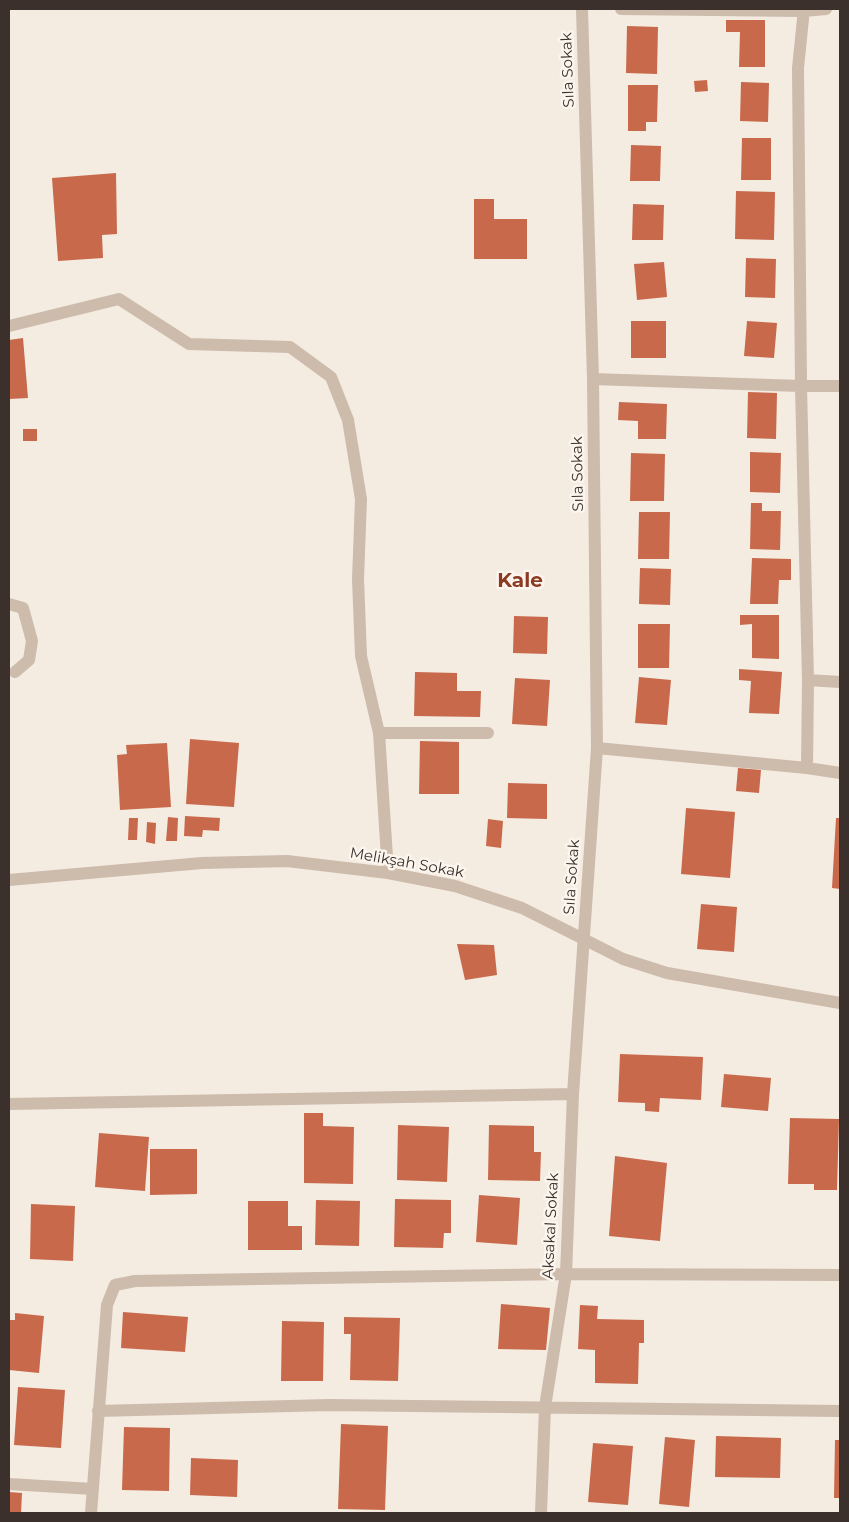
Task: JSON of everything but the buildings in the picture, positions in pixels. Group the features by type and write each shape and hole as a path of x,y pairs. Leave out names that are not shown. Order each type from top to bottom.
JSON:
{"street":[{"name":"Sıla Sokak","path":"582,9 593,379 597,748 585,939"},
{"path":"621,9 826,9"},
{"path":"804,10 798,68 800,386 808,680 807,768"},
{"path":"9,326 119,299 189,344 290,347 331,377 348,420 361,499 358,579 361,656 379,733 388,873"},
{"path":"593,379 840,386"},
{"path":"9,604 23,608 32,641 29,660 15,672"},
{"path":"808,680 840,682"},
{"path":"379,733 488,733"},
{"path":"597,748 807,768 840,773"},
{"name":"Melikşah Sokak","path":"9,880 202,863 287,861 388,873 464,889 522,908 624,959 667,973 840,1003"},
{"name":"Aksakal Sokak","path":"541,1513 545,1406 566,1274 573,1094 585,939"},
{"path":"9,1104 573,1094"},
{"path":"91,1513 107,1305 115,1285 135,1281 566,1274 840,1275"},
{"path":"98,1411 329,1405 545,1406 840,1411"},
{"path":"9,1484 93,1490"}],"district":[{"name":"Kale","path":"520,581"}]}
